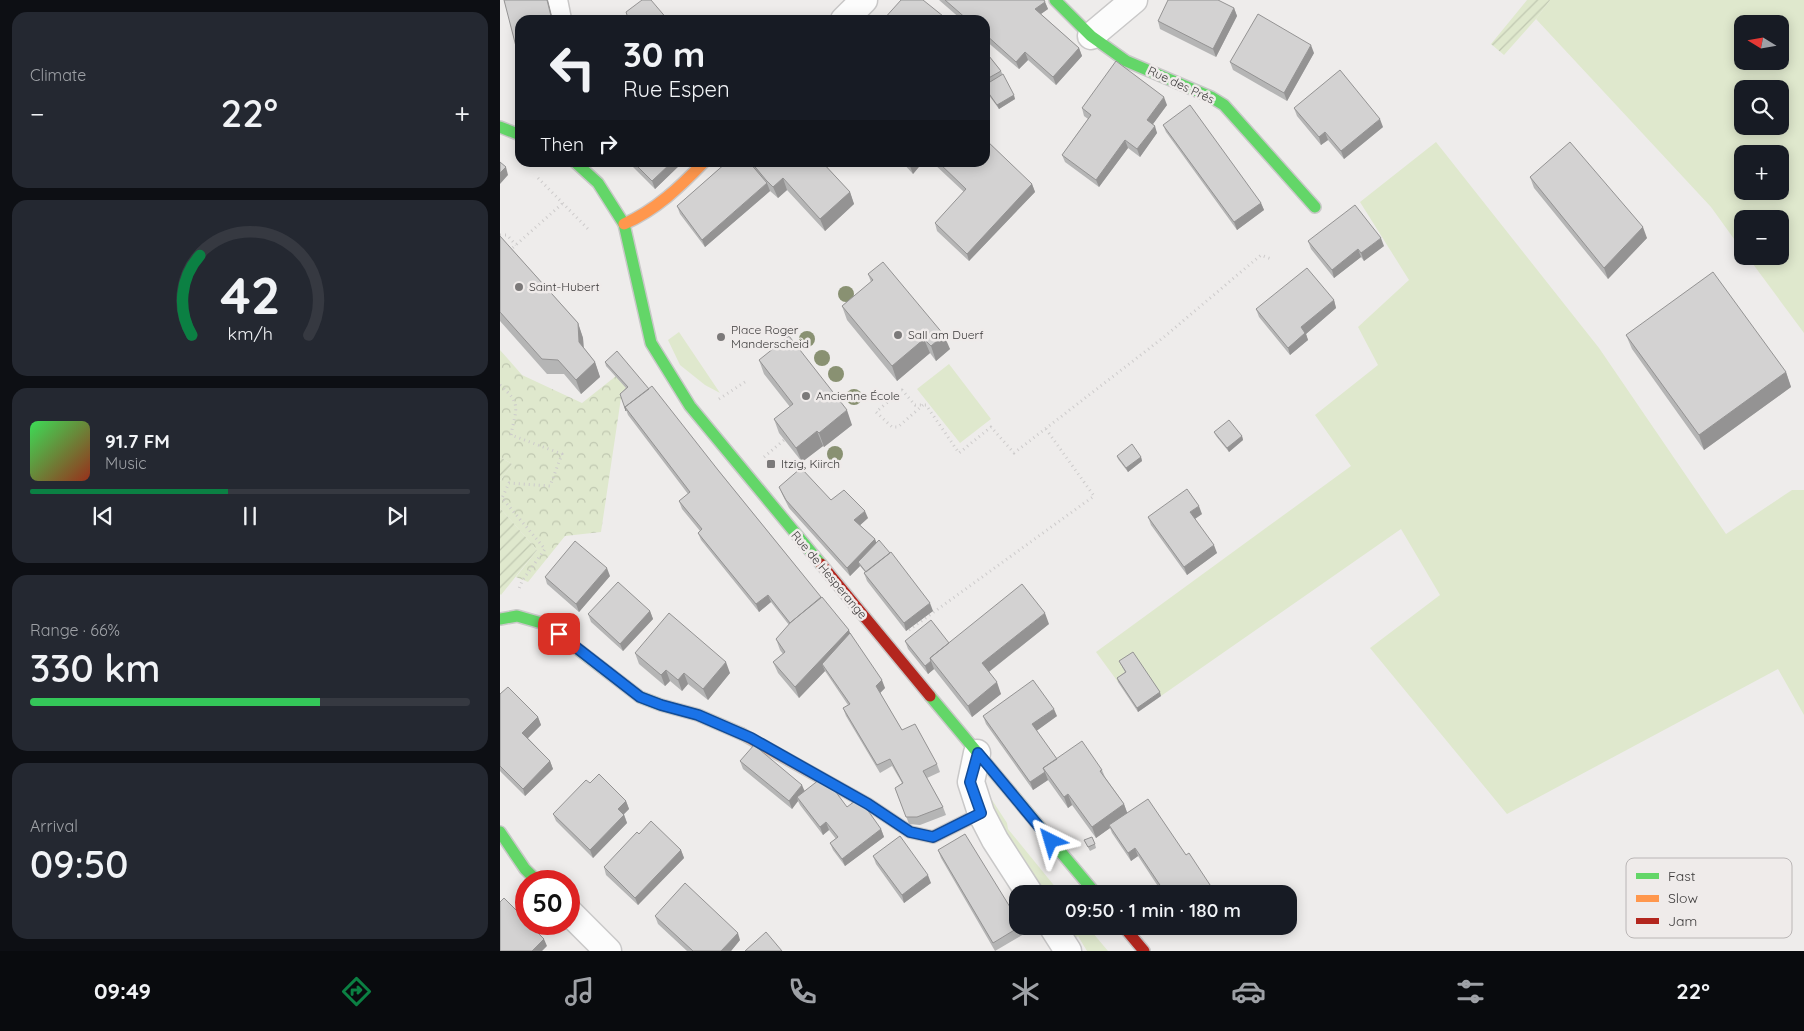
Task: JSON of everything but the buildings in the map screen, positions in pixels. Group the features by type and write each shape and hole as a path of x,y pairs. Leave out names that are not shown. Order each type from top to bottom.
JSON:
{"street":[{"path":"554,0 557,15"},
{"path":"849,15 864,0"},
{"name":"Rue des Prés","path":"1055,0 1092,36 1126,61 1211,97 1224,105 1315,207"},
{"path":"1092,36 1134,0"},
{"path":"500,127 515,133"},
{"name":"Rue de Hesperange","path":"580,167 598,183 624,224 651,343 690,406 1088,885"},
{"path":"624,224 656,208 699,167"},
{"path":"504,617 527,617 545,624 640,697 698,715 751,738 868,804 910,832 933,837 981,813"},
{"path":"978,753 970,782 981,813 995,840 1024,885"},
{"path":"500,832 526,870"},
{"path":"580,923 608,951"},
{"path":"1058,935 1068,951"},
{"path":"1131,935 1144,951"}],"path":[{"path":"538,178 589,230"},
{"path":"507,253 562,203"},
{"path":"500,235 507,235 516,245"},
{"path":"923,405 898,427 892,427 876,412 902,390 915,405 923,405 926,405 960,452 992,427 1014,453 1164,337 1261,255 1271,259"},
{"path":"719,399 748,380"},
{"path":"500,385 512,395 517,406 511,435 562,454 550,486 509,483 502,498 545,549 522,581 504,617"},
{"path":"904,633 1094,496 1046,429"},
{"path":"760,460 784,440"}],"green space":[{"path":"1527,0 1550,0 1504,55 1491,44"},
{"path":"1550,0 1804,0 1804,333 1754,265 1789,265 1789,210 1734,210 1734,239 1711,207 1536,19"},
{"path":"1436,142 1599,348 1726,534 1792,490 1804,490 1804,715 1778,669 1507,814 1370,648 1440,595 1401,529 1161,696 1128,676 1118,682 1096,652 1351,466 1315,415 1378,365 1358,327 1409,280 1360,202"},
{"path":"679,332 720,393 705,385 680,365 668,340"},
{"path":"500,350 522,375 582,403 616,376 629,391 621,398 601,532 565,536 528,582 516,577 537,550 500,508 500,481 512,464 500,457"},
{"path":"949,364 991,419 960,443 917,389"},
{"path":"500,457 512,464 500,481"},
{"path":"500,508 537,550 501,595 500,594"},
{"path":"992,800 1007,823 1008,829 1054,885 1034,885 987,808"},
{"path":"1065,935 1095,935 1108,951 1087,951 1078,936 1070,943"}],"traffic: fast":[{"path":"1055,0 1091,36 1126,61 1211,97 1224,105 1315,207"},
{"path":"500,127 515,133"},
{"path":"580,167 598,183 624,224 651,343 690,406 821,564"},
{"path":"500,619 517,616 545,624 640,697 698,715 742,734"},
{"path":"930,696 1088,885"},
{"path":"500,832 526,870"}],"traffic: slow":[{"path":"624,224 657,205 699,167"},
{"path":"742,734 868,804 910,832 933,837 981,813"}],"traffic: jam":[{"path":"821,564 930,696"},
{"path":"1131,935 1144,951"}],"place":[{"name":"Saint-Hubert","path":"519,287"},
{"name":"Sall am Duerf","path":"898,335"},
{"name":"Place Roger Manderscheid","path":"721,337"},
{"name":"Ancienne École","path":"806,396"},
{"name":"Itzig, Kiirch","path":"771,464"}],"route":[{"path":"559,634 640,697 698,715 751,738 868,804 910,832 933,837 981,813 970,782 978,753 1051,841"}]}
